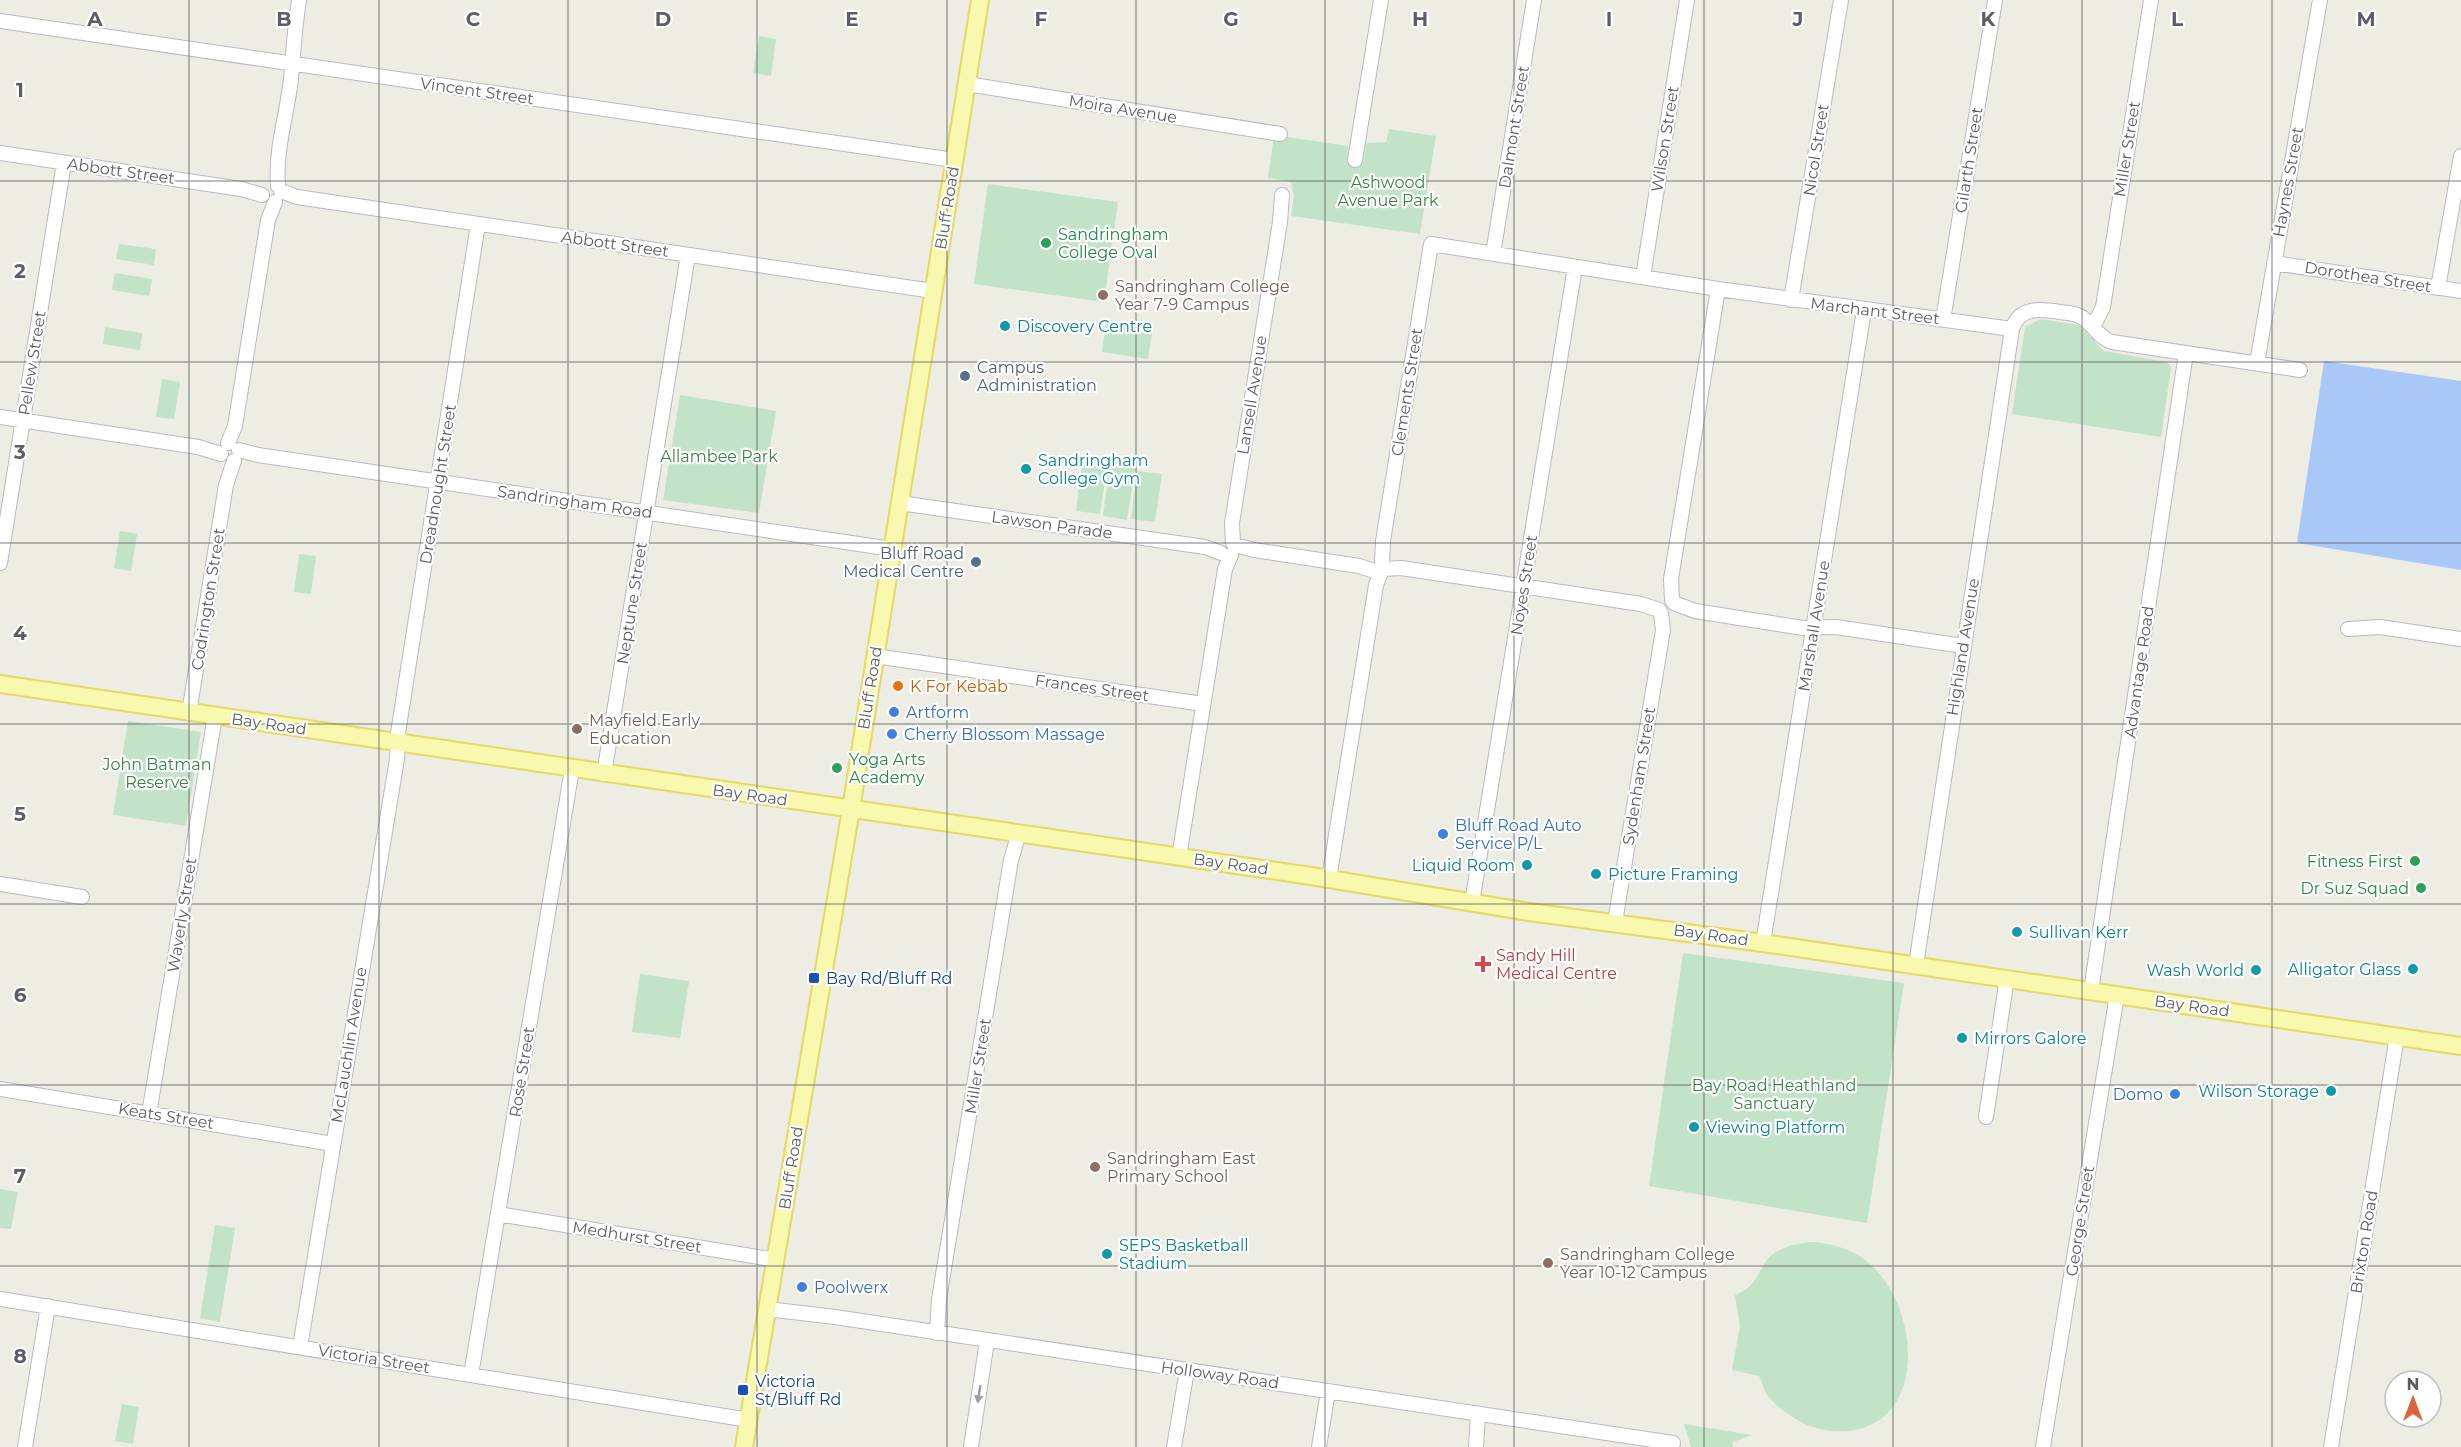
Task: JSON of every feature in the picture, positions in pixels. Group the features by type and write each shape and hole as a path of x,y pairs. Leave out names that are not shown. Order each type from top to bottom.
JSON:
{"main road":[{"name":"Bluff Road","path":"744,1447 851,809 980,0"},
{"name":"Bay Road","path":"0,684 1329,879 1472,903 1763,942 2461,1046"}],"street":[{"name":"Codrington Street","path":"189,713 277,167 299,0"},
{"path":"1355,160 1381,0"},
{"name":"Dalmont Street","path":"1493,254 1534,0"},
{"name":"Wilson Street","path":"1643,277 1687,0"},
{"name":"Nicol Street","path":"1791,300 1840,0"},
{"name":"Gilarth Street","path":"1943,320 1995,0"},
{"name":"Miller Street","path":"2088,322 2101,314 2151,0"},
{"name":"Haynes Street","path":"2257,363 2320,0"},
{"name":"Vincent Street","path":"0,21 954,160"},
{"name":"Moira Avenue","path":"967,84 1280,134"},
{"name":"Abbott Street","path":"0,153 933,291"},
{"path":"2438,288 2461,156"},
{"name":"Pellew Street","path":"0,562 64,163"},
{"name":"Lansell Avenue","path":"1179,857 1280,222 1282,195"},
{"name":"Dreadnought Street","path":"399,743 399,729 478,224"},
{"name":"Marchant Street","path":"1431,244 1718,290 2012,329"},
{"name":"Clements Street","path":"1329,879 1431,244"},
{"name":"Neptune Street","path":"604,774 688,255"},
{"name":"Dorothea Street","path":"2274,263 2461,291"},
{"name":"Noyes Street","path":"1472,903 1575,267"},
{"name":"Sydenham Street","path":"1615,922 1718,290"},
{"name":"Marshall Avenue","path":"1763,942 1864,309"},
{"path":"2012,329 2020,315 2033,310 2076,314 2088,322 2102,337 2112,342 2300,370"},
{"name":"Highland Avenue","path":"1916,965 2012,329"},
{"name":"Advantage Road","path":"2091,992 2186,353"},
{"name":"Sandringham Road","path":"0,417 892,549"},
{"name":"Lawson Parade","path":"900,503 1205,547 1254,550 1359,566 1401,568 1803,628 1836,627 1963,646"},
{"path":"2348,629 2380,627 2461,639"},
{"name":"Frances Street","path":"875,656 1203,704"},
{"name":"Waverly Street","path":"149,1114 215,716"},
{"name":"McLauchlin Avenue","path":"300,1347 399,743"},
{"name":"Rose Street","path":"471,1375 572,769"},
{"name":"Miller Street","path":"933,1332 1011,861 1015,854 1019,833"},
{"path":"0,884 82,897"},
{"path":"1986,1117 2007,978"},
{"name":"George Street","path":"2043,1447 2116,995"},
{"name":"Brixton Road","path":"2331,1447 2397,1036"},
{"name":"Keats Street","path":"0,1089 333,1144"},
{"name":"Medhurst Street","path":"498,1214 776,1260"},
{"name":"Victoria Street","path":"0,1299 749,1420"},
{"path":"25,1447 48,1306"},
{"name":"Holloway Road","path":"767,1309 1673,1443"},
{"path":"971,1447 987,1341"},
{"path":"1174,1447 1187,1370"},
{"path":"1319,1447 1328,1391"},
{"path":"1476,1447 1482,1414"}],"green space":[{"path":"759,36 776,39 771,76 753,73"},
{"name":"Ashwood Avenue Park","path":"1389,129 1436,136 1420,234 1291,216 1294,195 1291,182 1268,178 1274,135 1348,146 1347,159 1363,162 1367,143 1386,142"},
{"name":"Sandringham College Oval","path":"988,184 1118,202 1104,302 974,284"},
{"path":"119,244 156,249 154,265 116,259"},
{"path":"115,273 152,279 149,296 112,290"},
{"path":"2040,319 2079,325 2104,351 2167,362 2171,367 2161,437 2012,414 2025,327"},
{"path":"1106,324 1152,331 1148,359 1102,352"},
{"path":"105,327 142,333 140,350 103,344"},
{"path":"162,379 180,382 174,419 156,417"},
{"name":"Allambee Park","path":"680,395 776,411 759,513 663,500"},
{"path":"1082,463 1107,466 1100,514 1076,511"},
{"path":"1110,465 1135,468 1127,520 1103,516"},
{"path":"1137,471 1162,474 1155,522 1131,519"},
{"path":"120,531 137,534 131,571 114,568"},
{"path":"299,554 316,556 311,594 294,592"},
{"name":"John Batman Reserve","path":"128,721 201,732 186,826 113,815"},
{"name":"Bay Road Heathland Sanctuary","path":"1683,953 1904,983 1867,1223 1649,1186"},
{"path":"640,974 689,981 680,1038 632,1032"},
{"path":"0,1189 18,1192 11,1229 0,1228"},
{"path":"215,1225 235,1228 220,1322 200,1318"},
{"path":"1816,1242 1845,1249 1864,1259 1888,1286 1901,1312 1907,1341 1907,1369 1900,1395 1885,1415 1862,1428 1831,1431 1805,1424 1774,1403 1766,1394 1759,1376 1732,1370 1740,1326 1735,1295 1751,1285 1771,1255 1796,1244"},
{"path":"122,1404 139,1407 133,1444 115,1441"},
{"path":"1684,1424 1752,1435 1733,1442 1733,1447 1691,1447"}],"water":[{"path":"2324,361 2461,381 2461,570 2297,543"}],"place":[{"name":"Sandringham College Oval","path":"1046,243"},
{"name":"Sandringham College Year 7-9 Campus","path":"1103,295"},
{"name":"Discovery Centre","path":"1005,326"},
{"name":"Campus Administration","path":"965,376"},
{"name":"Sandringham College Gym","path":"1026,469"},
{"name":"Bluff Road Medical Centre","path":"976,562"},
{"name":"K For Kebab","path":"898,686"},
{"name":"Artform","path":"894,712"},
{"name":"Mayfield Early Education","path":"577,729"},
{"name":"Cherry Blossom Massage","path":"892,734"},
{"name":"Yoga Arts Academy","path":"837,768"},
{"name":"Bluff Road Auto Service P/L","path":"1443,834"},
{"name":"Fitness First","path":"2415,861"},
{"name":"Liquid Room","path":"1527,865"},
{"name":"Picture Framing","path":"1596,874"},
{"name":"Dr Suz Squad","path":"2421,888"},
{"name":"Sullivan Kerr","path":"2017,932"},
{"name":"Sandy Hill Medical Centre","path":"1483,964"},
{"name":"Alligator Glass","path":"2413,969"},
{"name":"Wash World","path":"2256,970"},
{"name":"Bay Rd/Bluff Rd","path":"814,978"},
{"name":"Mirrors Galore","path":"1962,1038"},
{"name":"Wilson Storage","path":"2331,1091"},
{"name":"Domo","path":"2175,1094"},
{"name":"Viewing Platform","path":"1694,1127"},
{"name":"Sandringham East Primary School","path":"1095,1167"},
{"name":"SEPS Basketball Stadium","path":"1107,1254"},
{"name":"Sandringham College Year 10-12 Campus","path":"1548,1263"},
{"name":"Poolwerx","path":"802,1287"},
{"name":"Victoria St/Bluff Rd","path":"743,1390"}]}
